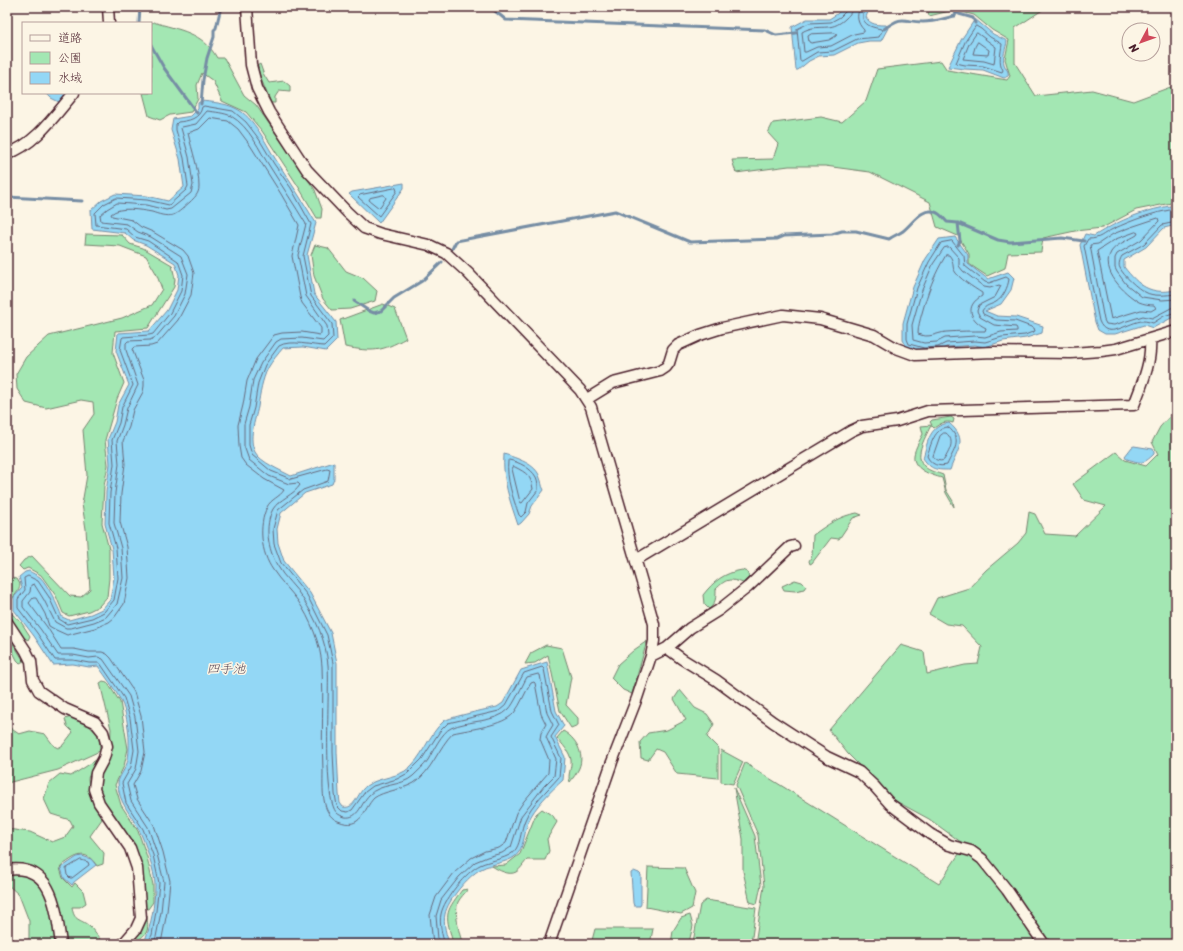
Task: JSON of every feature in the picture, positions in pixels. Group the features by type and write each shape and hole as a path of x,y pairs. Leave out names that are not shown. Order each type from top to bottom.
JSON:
{"street":[{"path":"108,7 109,22"},
{"path":"247,7 251,65 257,88 270,112 307,170 364,228 381,234 429,245 446,253 468,273 580,390 587,399 590,407 654,624 654,641 651,656 637,698 612,762 549,944"},
{"path":"7,154 18,151 37,136 73,94"},
{"path":"587,399 614,383 660,371 666,367 673,350 678,344 722,328 783,315 820,320 874,335 896,348 915,355 994,352 1071,353 1102,351 1116,349 1176,331"},
{"path":"636,560 851,431 862,426 897,421 928,411 982,411 1134,405 1148,363 1151,347 1150,339"},
{"path":"651,656 667,648 690,628 719,610 748,587 790,547 794,546"},
{"path":"7,622 26,650 31,661 33,680 39,691 65,709 95,722 103,732 107,746 104,758 96,773 94,789 99,803 130,848 137,868 140,918 136,929 123,944"},
{"path":"667,648 682,660 716,680 773,722 827,757 859,772 890,804 930,834 949,845 971,851 982,859 1007,890 1044,944"},
{"path":"7,870 25,870 36,875 49,888 56,907 61,944"}],"green space":[{"path":"927,7 1047,7 1015,28 1015,63 1036,96 1092,90 1133,101 1176,85 1176,202 1136,210 1102,228 1075,231 1043,238 1041,252 1008,253 1005,268 987,276 969,264 969,254 958,236 937,227 930,202 870,172 825,166 789,166 736,173 732,160 773,159 778,144 768,133 773,123 821,117 842,122 866,101 877,69 941,61 947,70 1007,80 1010,76 1005,59 1009,40 992,30 974,15 954,10 929,16"},
{"path":"153,22 190,33 205,43 217,58 224,58 244,95 256,105 315,190 322,209 321,218 317,218 262,131 246,112 222,101 213,81 202,73 197,85 198,99 191,112 170,115 160,120 149,116 143,94 152,94"},
{"path":"260,64 269,83 284,81 290,86 290,92 279,91 275,97 275,103 271,103 261,79 257,66"},
{"path":"86,234 122,235 130,244 143,248 172,265 175,279 174,287 148,328 115,331 113,353 124,383 117,399 105,440 108,465 104,486 102,523 109,549 109,578 107,597 99,606 89,611 69,616 63,613 56,596 41,575 28,568 23,570 19,566 24,560 32,556 70,596 81,597 90,589 86,529 82,504 87,475 83,430 94,414 93,402 81,400 46,408 26,403 17,389 16,374 26,357 49,336 122,318 152,305 162,289 156,273 146,256 120,246 85,244"},
{"path":"315,245 328,248 346,271 363,278 377,291 375,301 350,309 332,310 323,299 314,276 311,255"},
{"path":"383,304 395,309 406,338 390,346 377,350 363,350 345,347 340,320"},
{"path":"1171,415 1176,419 1176,944 755,944 764,886 758,835 736,785 745,763 939,884 965,845 929,819 894,800 848,754 829,730 901,645 924,652 927,674 965,665 978,664 982,647 962,626 946,624 929,614 937,598 969,588 986,570 1018,543 1026,533 1029,512 1035,514 1045,534 1075,536 1106,506 1084,500 1073,484 1116,452 1125,460 1146,466 1158,454 1152,442 1160,427"},
{"path":"951,417 954,419 953,423 945,422 934,428 932,426 930,427 921,447 920,458 925,467 931,471 943,475 946,490 953,501 954,507 946,493 942,478 923,471 914,460 916,447 923,434 921,426 932,425 930,422 932,420"},
{"path":"857,513 862,515 853,518 839,539 831,538 810,564 809,561 812,555 813,535 828,524"},
{"path":"742,570 747,572 749,577 743,583 728,580 722,583 716,589 715,600 709,609 704,604 703,595 707,590 720,578 730,573"},
{"path":"12,578 17,579 20,587 9,603 11,613 21,622 30,636 28,640 20,635 7,616 7,581"},
{"path":"795,580 802,582 806,586 804,589 795,591 784,590 782,586"},
{"path":"7,634 24,661 20,663 13,652 9,652 12,666 7,670"},
{"path":"647,641 632,694 623,690 611,678 618,664"},
{"path":"546,645 562,648 571,677 566,705 578,718 578,725 571,728 560,711 548,655 535,663 525,664 531,653"},
{"path":"103,681 107,682 120,702 128,749 124,766 115,785 121,805 138,831 147,857 153,885 153,902 148,909 143,908 141,870 102,802 97,790 98,776 110,751 111,729 100,683"},
{"path":"680,690 695,708 707,714 714,724 707,737 718,748 718,778 677,774 663,752 656,749 648,760 641,758 640,742 648,733 667,730 686,720 674,699"},
{"path":"74,716 87,724 99,735 100,751 58,770 7,783 7,726 19,734 30,731 45,734 54,746 58,748 63,745 73,732 67,726 65,719"},
{"path":"563,731 575,742 581,757 579,768 570,782 570,757 566,748 557,738"},
{"path":"721,750 743,762 733,784 721,782"},
{"path":"96,760 88,778 90,795 102,819 90,836 104,853 103,864 97,866 91,859 82,855 74,857 60,868 63,878 72,887 75,883 83,891 86,903 80,907 72,907 74,915 89,926 104,944 66,944 58,901 48,881 34,867 7,866 7,829 30,832 52,842 65,837 73,826 70,820 51,814 44,799 49,783 60,774 71,776"},
{"path":"734,788 755,836 761,885 757,904 750,902 743,871 743,839"},
{"path":"542,809 553,816 557,822 547,839 549,851 545,860 527,860 519,870 513,873 504,872 492,866 506,865 520,854 536,814"},
{"path":"648,867 684,868 695,893 692,908 681,914 646,907"},
{"path":"7,873 28,875 41,884 46,891 52,908 58,944 15,944 29,939 29,921 19,895 7,884"},
{"path":"468,889 459,900 457,906 458,923 463,944 453,944 448,920 449,910 462,890"},
{"path":"706,900 756,908 751,944 695,944 693,942 700,905"},
{"path":"690,915 693,926 689,942 691,944 671,944 673,931 681,918"},
{"path":"147,916 147,931 141,938 139,944 129,944 136,936"},
{"path":"595,929 653,929 650,944 591,944"}],"water":[{"path":"844,7 870,7 866,17 868,20 874,24 886,25 888,28 881,41 858,43 834,55 819,56 796,70 792,27 807,19 829,19"},
{"path":"975,19 993,34 1007,41 1004,61 1008,71 1008,76 1004,78 983,70 948,67 961,40"},
{"path":"47,94 69,94 61,103 51,98"},
{"name":"四手池","path":"201,101 231,106 242,112 248,118 260,132 316,223 307,255 314,294 336,322 337,340 326,351 303,347 283,348 271,363 262,387 252,441 255,452 261,459 291,476 334,462 334,479 332,484 305,493 281,513 277,529 278,543 284,561 310,593 331,633 337,663 337,752 340,803 343,807 350,806 363,789 370,783 405,771 416,760 438,726 444,721 461,715 497,707 503,703 521,670 547,662 556,711 564,726 555,737 565,757 563,780 544,799 531,816 522,845 516,856 507,861 485,867 476,872 454,895 447,908 444,918 445,929 450,944 143,944 152,916 155,879 144,841 120,796 118,781 126,766 129,752 128,728 123,705 98,666 89,667 73,664 53,665 34,636 14,610 14,597 22,588 19,577 25,572 29,571 40,577 46,585 62,617 69,620 91,614 102,609 110,600 114,578 112,549 105,524 106,492 110,464 108,439 115,422 118,405 129,385 116,351 118,333 149,331 167,310 177,290 179,275 175,263 146,245 133,240 125,233 92,229 91,210 101,201 115,194 147,196 168,201 184,187 180,159 171,130 173,119 191,116 198,109 198,103"},
{"path":"404,183 404,188 379,223 349,194 352,192"},
{"path":"1176,205 1176,225 1164,228 1146,247 1124,260 1124,267 1140,284 1146,288 1159,291 1176,290 1175,316 1153,328 1144,325 1115,334 1105,334 1098,330 1095,322 1080,245 1085,234 1094,236 1113,225 1144,212"},
{"path":"955,237 968,255 968,264 988,279 1008,272 1014,278 1011,290 1001,304 985,311 997,316 1016,317 1043,326 1042,333 1026,338 1003,341 985,347 975,345 946,347 940,351 924,352 907,348 903,340 903,323 913,287 925,260 939,239"},
{"path":"949,423 959,435 960,445 950,470 941,470 931,467 923,458 930,435 937,427"},
{"path":"1134,446 1153,449 1154,454 1142,462 1127,459 1125,456"},
{"path":"504,454 525,462 535,469 541,479 544,490 532,506 529,514 518,525 505,482"},
{"path":"82,856 91,859 96,865 72,885 64,878 61,868 77,857"},
{"path":"634,871 641,875 640,906 634,906 633,903 631,873"}],"waterway":[{"path":"139,22 140,7"},
{"path":"201,104 207,58 221,7"},
{"path":"490,7 506,20 765,30 776,35 796,33"},
{"path":"946,7 959,14 973,18 975,23"},
{"path":"884,29 900,20 923,22 955,16 956,13"},
{"path":"152,47 164,68 197,113"},
{"path":"7,197 82,201"},
{"path":"452,249 456,241 615,211 690,242 777,239 784,236 832,234 842,231 856,231 889,239 903,231 922,214 930,211 939,214 947,222 958,223 960,241 958,245"},
{"path":"958,223 998,240 1010,242 1062,238 1084,241"},
{"path":"354,301 374,313 381,311 394,298 422,281 442,262"}]}
